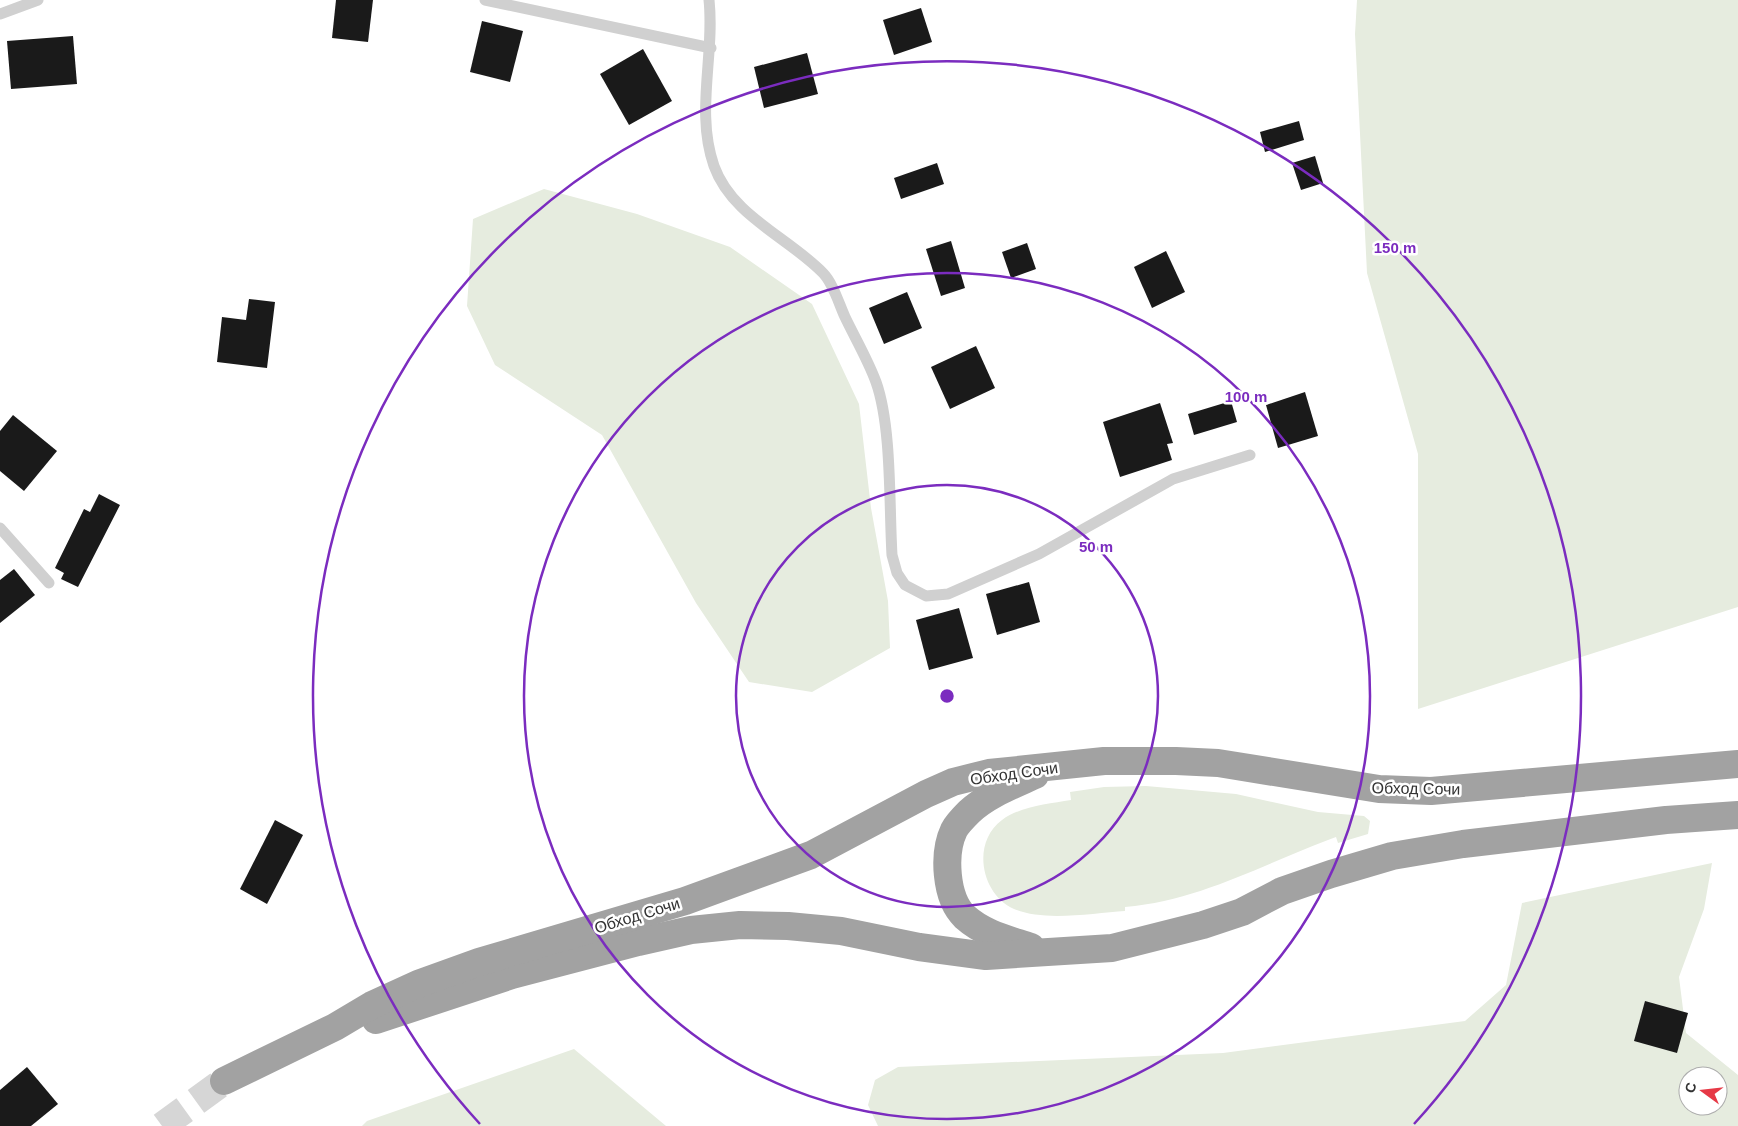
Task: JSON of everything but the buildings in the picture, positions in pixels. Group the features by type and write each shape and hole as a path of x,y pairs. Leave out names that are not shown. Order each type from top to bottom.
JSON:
{"highway":[{"name":"Обход Сочи","path":"224,1081 335,1027 372,1005 435,978 512,952 685,900 811,855 926,794 953,782 989,773 1104,761 1176,761 1218,763 1379,789 1431,791 1738,764"},
{"path":"1045,952 996,936 978,927 963,915 954,900 949,876 948,848 954,828 970,811 993,795 1050,767"},
{"name":"Обход Сочи","path":"335,1027 378,1019 512,976 638,942 691,930 740,925 841,931 919,947 986,956 1112,948 1163,936 1242,912 1282,891 1392,856 1463,844 1666,820 1738,815"}],"lane":[{"path":"0,14 38,0"},
{"path":"485,0 711,48"},
{"path":"709,0 711,48 705,100 706,123 714,165 725,188 740,206 825,274 876,382 884,419 892,555 898,573 905,585 926,596 948,594 1039,554 1173,479 1250,455"},
{"path":"0,528 50,583"}],"shaded area":[{"path":"1357,0 1738,0 1738,607 1418,709 1418,454 1367,273 1355,34"},
{"path":"544,189 637,214 730,247 812,304 859,404 871,508 888,601 890,648 812,692 749,682 696,603 602,435 495,365 467,306 473,219"},
{"path":"1146,786 1236,794 1318,812 1364,816 1370,821 1368,834 1338,843 1336,837 1204,890 1152,903 1125,907 1125,911 1069,916 1039,915 1014,909 1003,902 994,892 984,868 983,854 992,830 1009,815 1044,804 1071,800 1070,792 1104,787"},
{"path":"1712,863 1704,909 1679,977 1686,1033 1727,1066 1678,1066 1678,1116 1728,1116 1728,1067 1738,1075 1738,1126 878,1126 868,1105 875,1080 898,1067 1223,1053 1465,1021 1506,985 1522,903"},
{"path":"574,1049 666,1126 362,1126 367,1121"}],"tunnel":[{"path":"162,1126 224,1081"}]}
